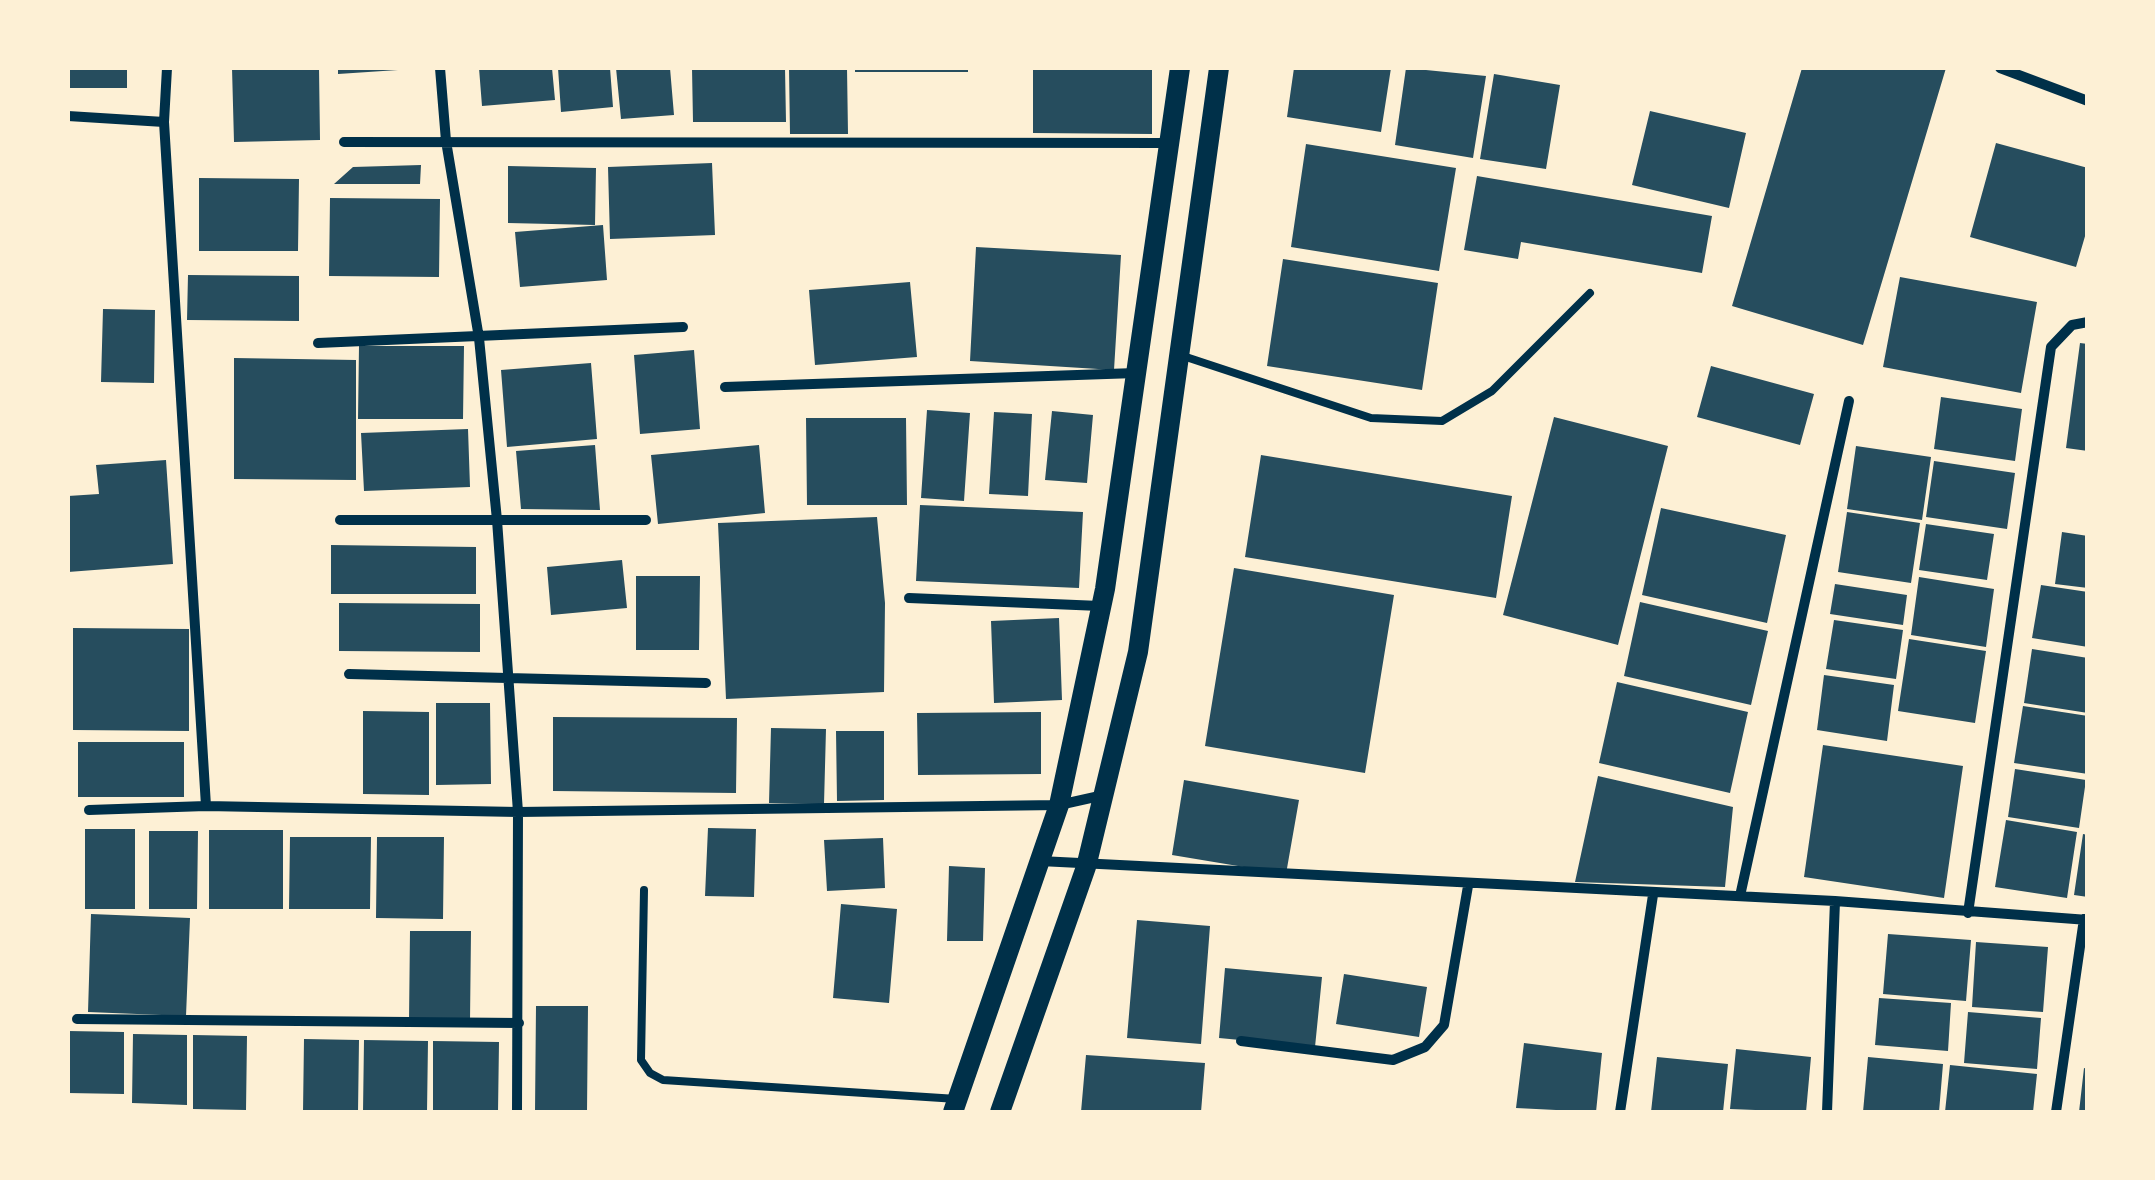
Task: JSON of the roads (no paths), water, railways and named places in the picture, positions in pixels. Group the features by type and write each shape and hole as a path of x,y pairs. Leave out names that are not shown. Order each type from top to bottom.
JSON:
{"main road":[{"path":"955,1106 1059,805 1100,606 1180,68"},
{"path":"1000,1112 1086,866 1138,652 1219,68"}],"street":[{"path":"167,68 164,122 206,806"},
{"path":"440,68 446,141 479,338 497,520 518,812 518,1112"},
{"path":"2000,68 2088,101"},
{"path":"68,116 164,122"},
{"path":"344,142 1169,144"},
{"path":"1968,912 2050,347 2072,324 2088,322"},
{"path":"318,343 683,326"},
{"path":"725,387 1137,373"},
{"path":"1740,896 1850,400"},
{"path":"340,520 646,520"},
{"path":"909,598 1100,606"},
{"path":"350,674 706,683"},
{"path":"88,810 206,806 518,812 1059,805 1105,795"},
{"path":"1039,861 1468,886 1836,901 2086,920 2056,1112"},
{"path":"1241,1041 1392,1060 1426,1047 1444,1025 1468,886"},
{"path":"1620,1112 1653,895"},
{"path":"1827,1112 1836,901"},
{"path":"78,1018 520,1023"}],"lane":[{"path":"1178,355 1371,418 1442,421 1492,391 1590,294"},
{"path":"644,890 640,1060 650,1073 663,1080 955,1106"}]}
